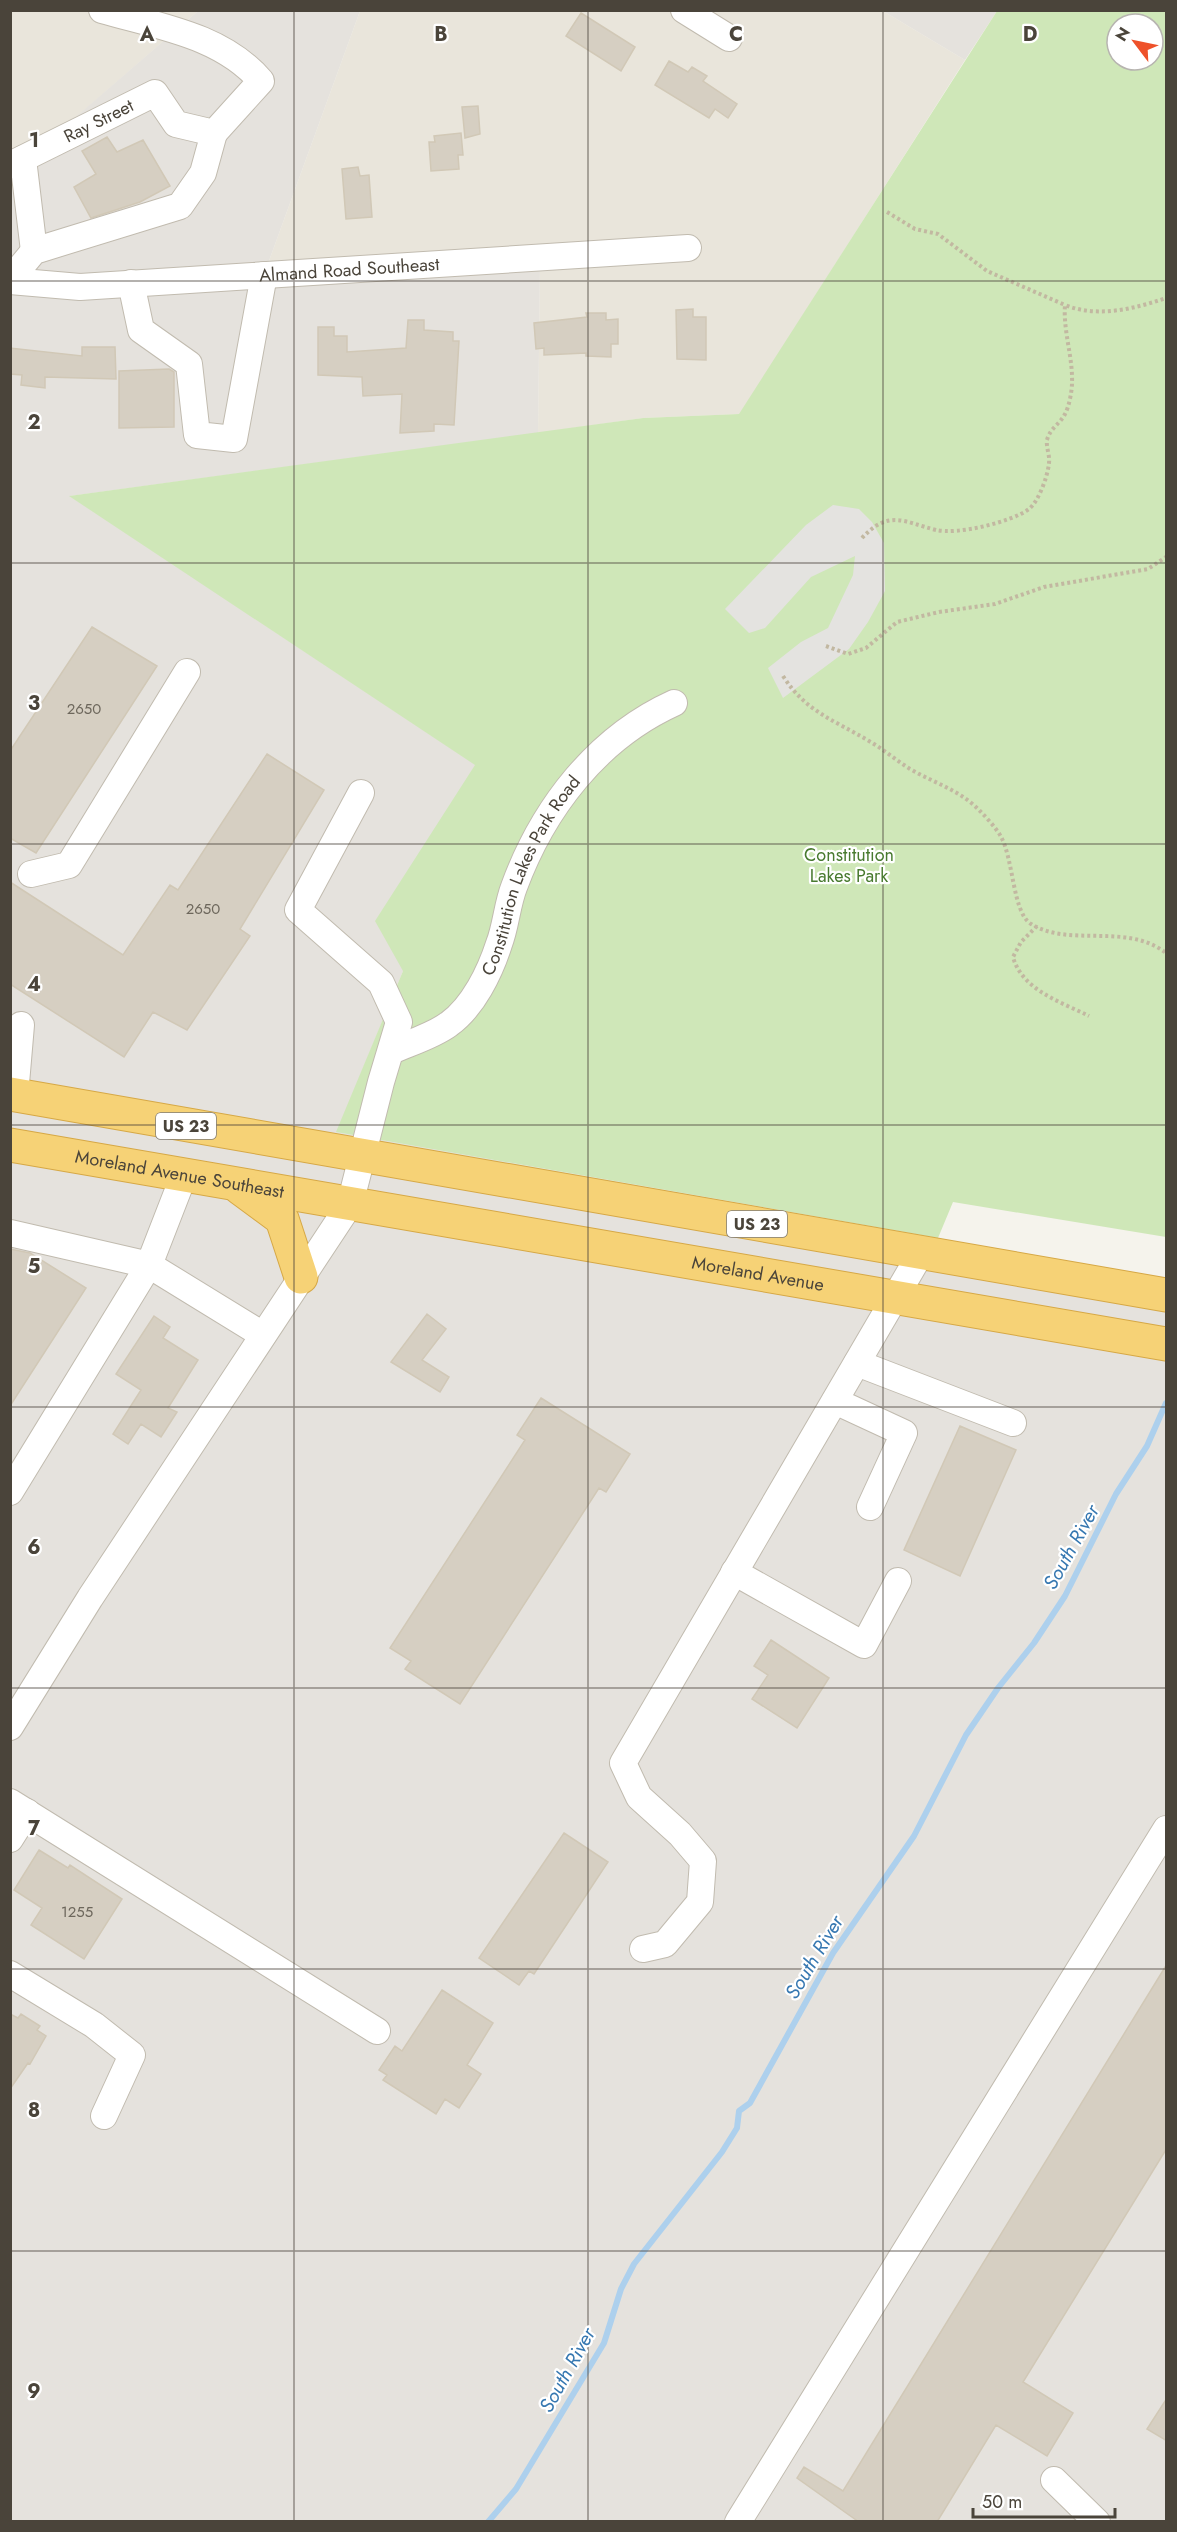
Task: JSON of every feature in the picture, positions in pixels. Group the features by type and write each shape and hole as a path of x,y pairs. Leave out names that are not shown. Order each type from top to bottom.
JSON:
{"highway":[{"name":"US 23","path":"13,1095 1159,1294"},
{"name":"Moreland Avenue Southeast","path":"10,1145 350,1204"},
{"path":"234,1183 282,1219 302,1277"},
{"name":"Moreland Avenue","path":"350,1204 1167,1344"}],"street":[{"path":"10,280 34,251 180,206 203,173 214,133 261,81 248,65 202,39 102,10"},
{"path":"684,10 729,38"},
{"name":"Ray Street","path":"17,162 155,93 176,124 214,133"},
{"path":"17,162 34,251"},
{"name":"Almand Road Southeast","path":"10,280 80,286 688,248"},
{"path":"131,283 141,330 189,364 197,435 234,439 264,275"},
{"path":"31,874 69,865 187,672"},
{"name":"Constitution Lakes Park Road","path":"391,1051 448,1025 474,998 499,945 514,887 540,833 576,775 618,735 674,703"},
{"path":"10,1727 90,1598 350,1204 399,1022 381,982 298,910 361,793"},
{"path":"13,1095 21,1025"},
{"path":"10,1492 149,1265 184,1175"},
{"path":"10,1233 149,1265 263,1335"},
{"path":"642,1949 665,1944 700,1902 704,1860 680,1834 639,1797 623,1763 921,1253"},
{"path":"857,1363 1013,1423"},
{"path":"835,1401 904,1433 870,1507"},
{"path":"734,1572 864,1645 898,1581"},
{"path":"10,1839 19,1807 376,2031"},
{"path":"738,2522 1167,1829"},
{"path":"10,1974 94,2025 132,2055 104,2116"},
{"path":"1054,2480 1097,2522"}],"path":[{"path":"887,212 915,229 938,234 987,271 1081,312 1101,313 1167,298"},
{"path":"862,538 875,523 897,520 916,522 938,531 963,529 997,524 1030,508 1038,494 1049,463 1047,442 1051,430 1065,414 1072,383 1065,305"},
{"path":"825,646 848,654 866,648 897,622 939,612 995,604 1044,587 1148,569 1167,557"},
{"path":"783,676 792,691 810,708 868,740 911,769 962,794 980,810 1001,836 1013,869 1018,907 1029,922 1051,934 1077,933 1140,939 1167,953"},
{"path":"1037,926 1021,942 1013,957 1016,969 1031,986 1089,1016"}],"shaded area":[{"path":"11,11 198,11 11,174"},
{"path":"198,11 360,11 266,269 540,267 538,433 70,496 485,771 337,1132 938,1238 1166,1289 1166,2521 11,2521 10,174"},
{"path":"360,11 883,11 965,60 740,414 643,418 538,433 540,267 266,269"},
{"path":"883,11 997,11 965,60"},
{"path":"833,505 859,509 872,522 884,543 885,591 868,622 849,649 783,698 768,668 801,642 828,628 853,575 855,556 811,577 765,628 749,633 725,609 806,525"}],"green space":[{"name":"Constitution Lakes Park","path":"997,11 1166,11 1166,1237 953,1202 938,1238 336,1132 403,971 375,921 475,765 69,496 643,418 739,414"}],"building":[{"path":"581,13 635,47 621,71 566,36"},
{"path":"669,61 688,72 692,67 707,76 703,81 737,104 728,118 715,109 709,118 655,85"},
{"path":"478,106 480,134 465,138 462,107"},
{"path":"461,133 463,155 458,155 459,169 431,171 429,142 435,142 434,136"},
{"path":"107,137 117,152 143,140 170,186 140,202 91,218 74,187 96,174 82,151"},
{"path":"358,167 360,176 369,175 372,217 346,219 342,169"},
{"path":"693,309 693,317 706,317 706,360 677,359 676,310"},
{"path":"586,313 606,313 606,320 618,319 618,344 611,344 611,357 586,356 586,353 544,355 544,348 536,349 534,323 587,317"},
{"path":"408,320 424,320 424,330 453,332 453,341 459,341 454,425 434,424 434,431 400,433 402,394 363,396 362,377 318,375 318,327 334,327 334,336 347,336 347,352 406,348"},
{"path":"82,347 115,347 116,379 45,377 45,388 21,385 22,375 10,374 10,348 82,356"},
{"path":"169,369 174,372 174,427 119,428 119,371"},
{"path":"92,627 157,666 36,853 10,838 10,751"},
{"path":"267,754 324,790 240,929 250,936 187,1030 153,1012 124,1057 10,984 10,882 123,955 170,885 178,890"},
{"path":"10,1249 30,1253 86,1288 10,1406"},
{"path":"427,1314 446,1329 422,1360 449,1377 440,1392 391,1362"},
{"path":"154,1316 170,1327 163,1338 198,1360 168,1408 177,1412 161,1437 141,1424 128,1444 113,1434 141,1390 116,1374"},
{"path":"541,1398 630,1454 606,1492 599,1488 460,1704 405,1669 411,1661 390,1648 525,1440 517,1435"},
{"path":"960,1426 1016,1450 960,1576 904,1550"},
{"path":"771,1640 829,1678 797,1728 752,1699 768,1675 754,1666"},
{"path":"564,1833 608,1862 534,1974 529,1971 519,1985 479,1958"},
{"path":"39,1850 68,1868 70,1865 122,1899 84,1959 31,1925 42,1908 14,1890"},
{"path":"1167,1964 1167,2148 1023,2382 1073,2413 1047,2456 996,2425 937,2522 859,2522 797,2478 804,2467 843,2491"},
{"path":"442,1990 493,2023 467,2065 481,2074 459,2108 445,2099 436,2114 383,2080 387,2075 379,2070 395,2046 402,2051"},
{"path":"10,2014 18,2018 21,2014 40,2026 37,2030 46,2036 30,2064 28,2063 10,2089"},
{"path":"1167,2398 1167,2441 1147,2429"}],"waterway":[{"name":"South River","path":"488,2522 516,2489 604,2343 621,2289 634,2264 722,2152 737,2128 739,2111 750,2103 833,1953 914,1836 966,1735 998,1688 1034,1643 1065,1596 1116,1494 1147,1446 1166,1403"}]}
